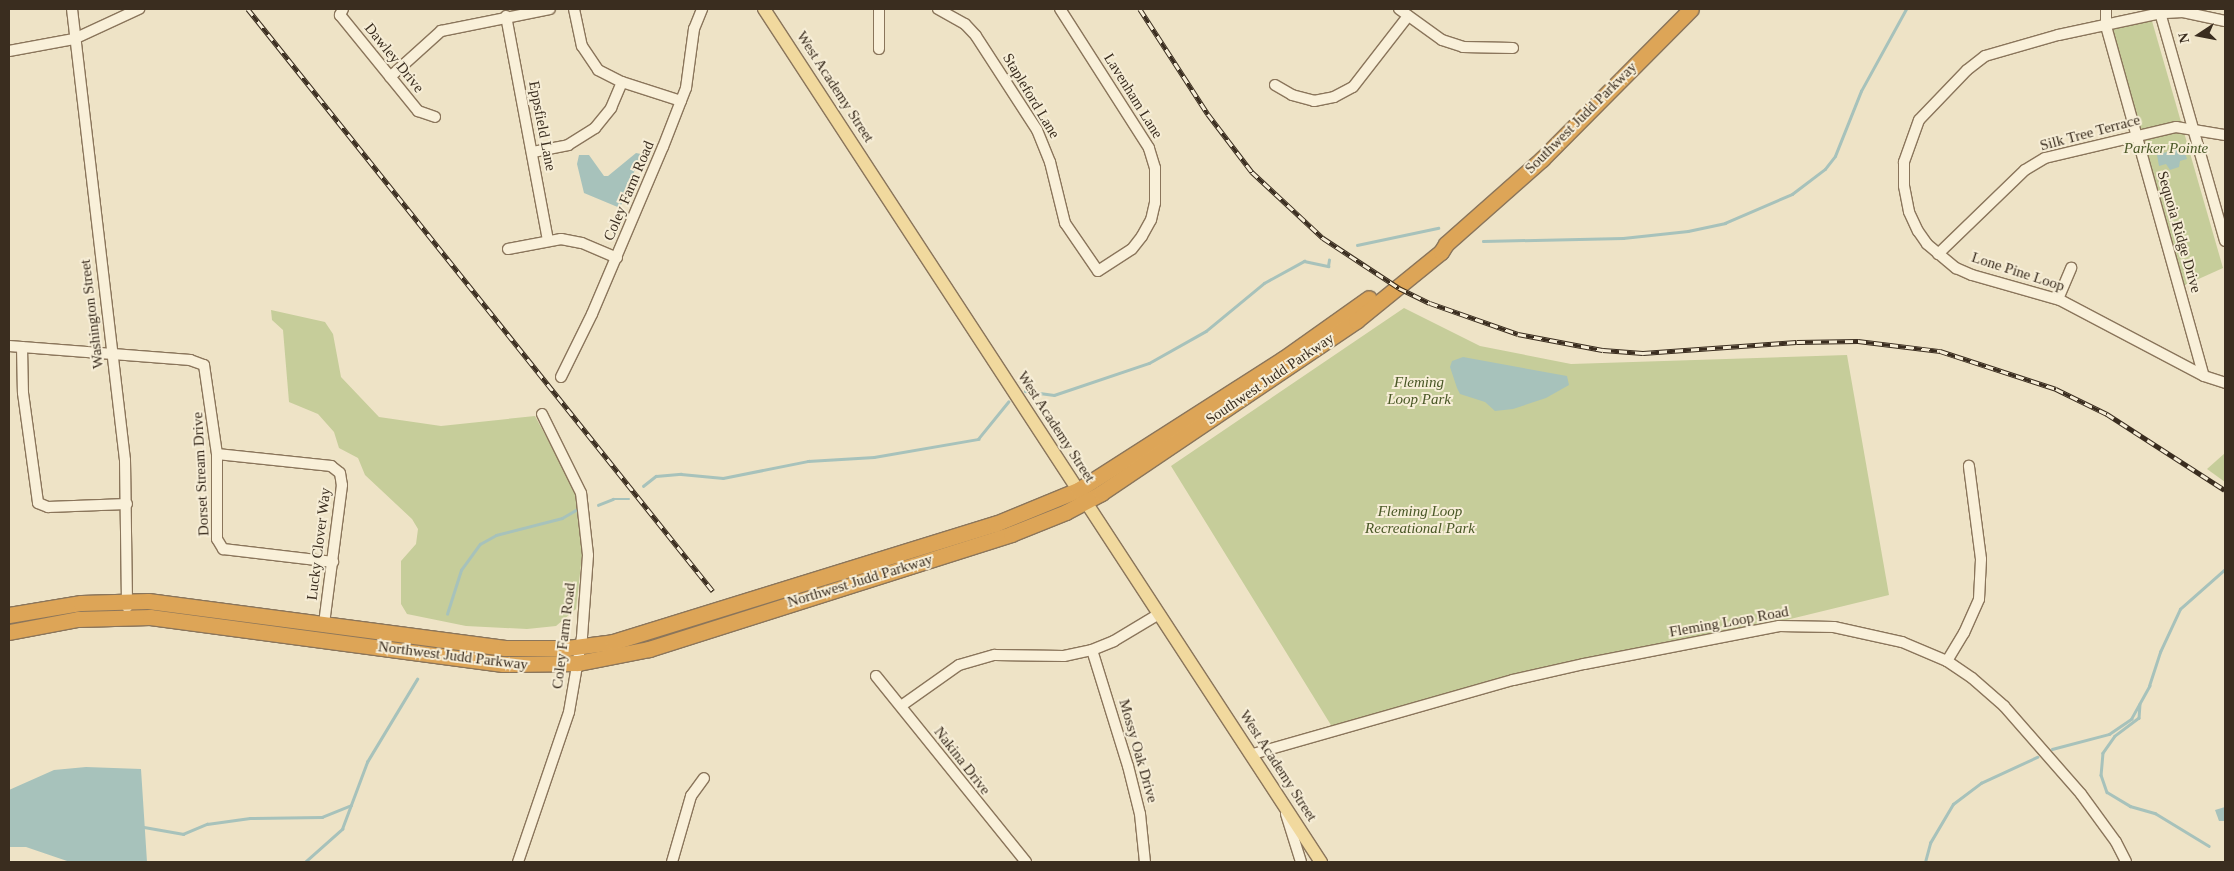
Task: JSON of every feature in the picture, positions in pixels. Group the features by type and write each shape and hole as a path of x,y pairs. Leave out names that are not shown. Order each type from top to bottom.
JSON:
{"highway":[{"name":"Southwest Judd Parkway","path":"1082,496 1321,346 1427,264 1446,244 1542,159 1691,9"},
{"name":"Northwest Judd Parkway","path":"9,616 81,602 128,600 165,602 505,648 581,647 646,633 784,587 977,530 1082,496"},
{"name":"Northwest Judd Parkway","path":"9,632 78,619 128,616 174,619 503,664 578,663 649,649 779,605 990,541 1082,496"}],"main road":[{"name":"West Academy Street","path":"764,9 1322,862"}],"street":[{"name":"Washington Street","path":"72,9 112,354 127,504 128,616"},
{"path":"9,51 74,39 139,9"},
{"name":"Dawley Drive","path":"343,9 340,15 418,111 435,117"},
{"path":"390,76 441,31 506,16 550,9"},
{"path":"574,9 582,46 590,61 598,70 622,82 681,101"},
{"name":"Coley Farm Road","path":"561,377 617,258 681,101 688,75 694,29 702,9"},
{"path":"879,9 879,49"},
{"name":"Stapleford Lane","path":"938,9 965,24 976,36 1037,130 1048,153 1065,223 1098,271"},
{"name":"Lavenham Lane","path":"1060,9 1149,148 1155,168 1155,203 1151,220 1132,249 1098,271"},
{"path":"1399,9 1442,40 1463,47 1513,48"},
{"name":"Sequoia Ridge Drive","path":"2106,9 2106,26 2204,376"},
{"path":"2160,11 2225,241"},
{"name":"Lone Pine Loop","path":"2225,21 2183,12 2160,11 2106,26 2005,48 1986,56 1960,77 1919,120 1904,162 1904,186 1909,212 1918,231 1938,254 1972,275 2058,299 2204,376 2225,383"},
{"name":"Eppsfield Lane","path":"506,16 548,240"},
{"path":"1275,85 1292,95 1314,101 1340,94 1353,87 1408,16"},
{"path":"533,152 568,145 586,135 608,112 622,82"},
{"name":"Silk Tree Terrace","path":"1938,254 2025,170 2045,158 2176,127 2225,136"},
{"path":"508,248 548,240 582,243 617,258"},
{"path":"2058,299 2070,268"},
{"name":"Dorset Stream Drive","path":"9,346 190,360 204,365 217,454 218,539 223,548 242,554 332,562"},
{"path":"22,347 23,393 38,503 48,507 127,504"},
{"name":"Coley Farm Road","path":"518,862 566,721 581,647 588,555 585,508 575,479 542,414"},
{"name":"Lucky Clover Way","path":"217,454 331,466 340,473 342,485 324,624"},
{"path":"1947,661 1964,633 1980,599 1982,559 1968,466"},
{"path":"901,706 959,665 995,655 1064,656 1092,650 1114,642 1159,614"},
{"name":"Fleming Loop Road","path":"1253,754 1513,680 1779,626 1834,627 1869,633 1902,642 1947,661 1996,698 2036,740 2086,802 2116,842 2126,862"},
{"name":"Mossy Oak Drive","path":"1092,650 1128,766 1140,814 1145,862"},
{"name":"Nakina Drive","path":"876,676 1026,862"},
{"path":"672,862 691,796 704,778"},
{"path":"1282,801 1301,862"}],"green space":[{"name":"Parker Pointe","path":"2152,21 2223,268 2183,286 2109,30"},
{"name":"Fleming Loop Recreational Park","path":"1404,308 1480,346 1571,364 1847,355 1889,595 1334,730 1171,466"},
{"path":"271,310 325,322 333,334 341,377 379,417 441,426 535,416 578,495 586,520 576,609 556,626 527,629 466,626 407,614 401,604 401,561 416,544 418,529 412,519 365,475 358,458 339,448 334,432 318,414 289,402 283,330 272,320"},
{"path":"2225,453 2225,482 2207,469"},
{"path":"256,622 446,645 446,649 256,626"}],"water":[{"path":"2183,147 2187,159 2180,161 2179,167 2170,170 2166,164 2159,166 2157,155"},
{"path":"636,153 641,154 620,208 584,193 577,164 579,155 589,155 604,176 608,176"},
{"path":"1463,357 1567,376 1569,385 1546,398 1513,409 1495,411 1485,402 1460,394 1450,367 1452,361"},
{"path":"86,767 141,769 147,862 70,862 26,847 9,847 9,790 54,770"},
{"path":"2225,807 2225,821 2219,821 2215,810"}],"waterway":[{"path":"1483,241 1623,238 1688,231 1725,223 1792,194 1825,169 1835,156 1861,91 1906,9"},
{"path":"1357,245 1438,228"},
{"path":"1025,391 1054,395 1149,363 1206,331 1264,283 1304,261 1328,266 1329,260"},
{"path":"643,486 656,476 681,474 723,478 808,461 874,457 978,439 1008,402"},
{"path":"598,505 613,499 629,499"},
{"path":"447,614 461,570 480,544 496,535 562,518 579,508"},
{"path":"2052,749 2109,734 2131,719 2149,686 2160,652 2180,609 2225,569"},
{"path":"305,862 342,829 367,762 417,679"},
{"path":"2140,704 2139,718 2115,736 2103,753 2101,775 2107,792 2130,806 2155,813 2209,846"},
{"path":"1925,862 1930,843 1953,804 1981,783 2037,757"},
{"path":"144,827 183,834 207,824 250,818 322,817 351,805"}],"railway":[{"path":"248,9 713,591"},
{"path":"1140,9 1208,114 1252,172 1323,238 1399,288 1430,303 1518,334 1603,350 1643,353 1797,342 1858,341 1940,351 2056,389 2107,414 2225,490"}],"park label":[{"name":"Fleming Loop Park","path":"1419,390"}]}
